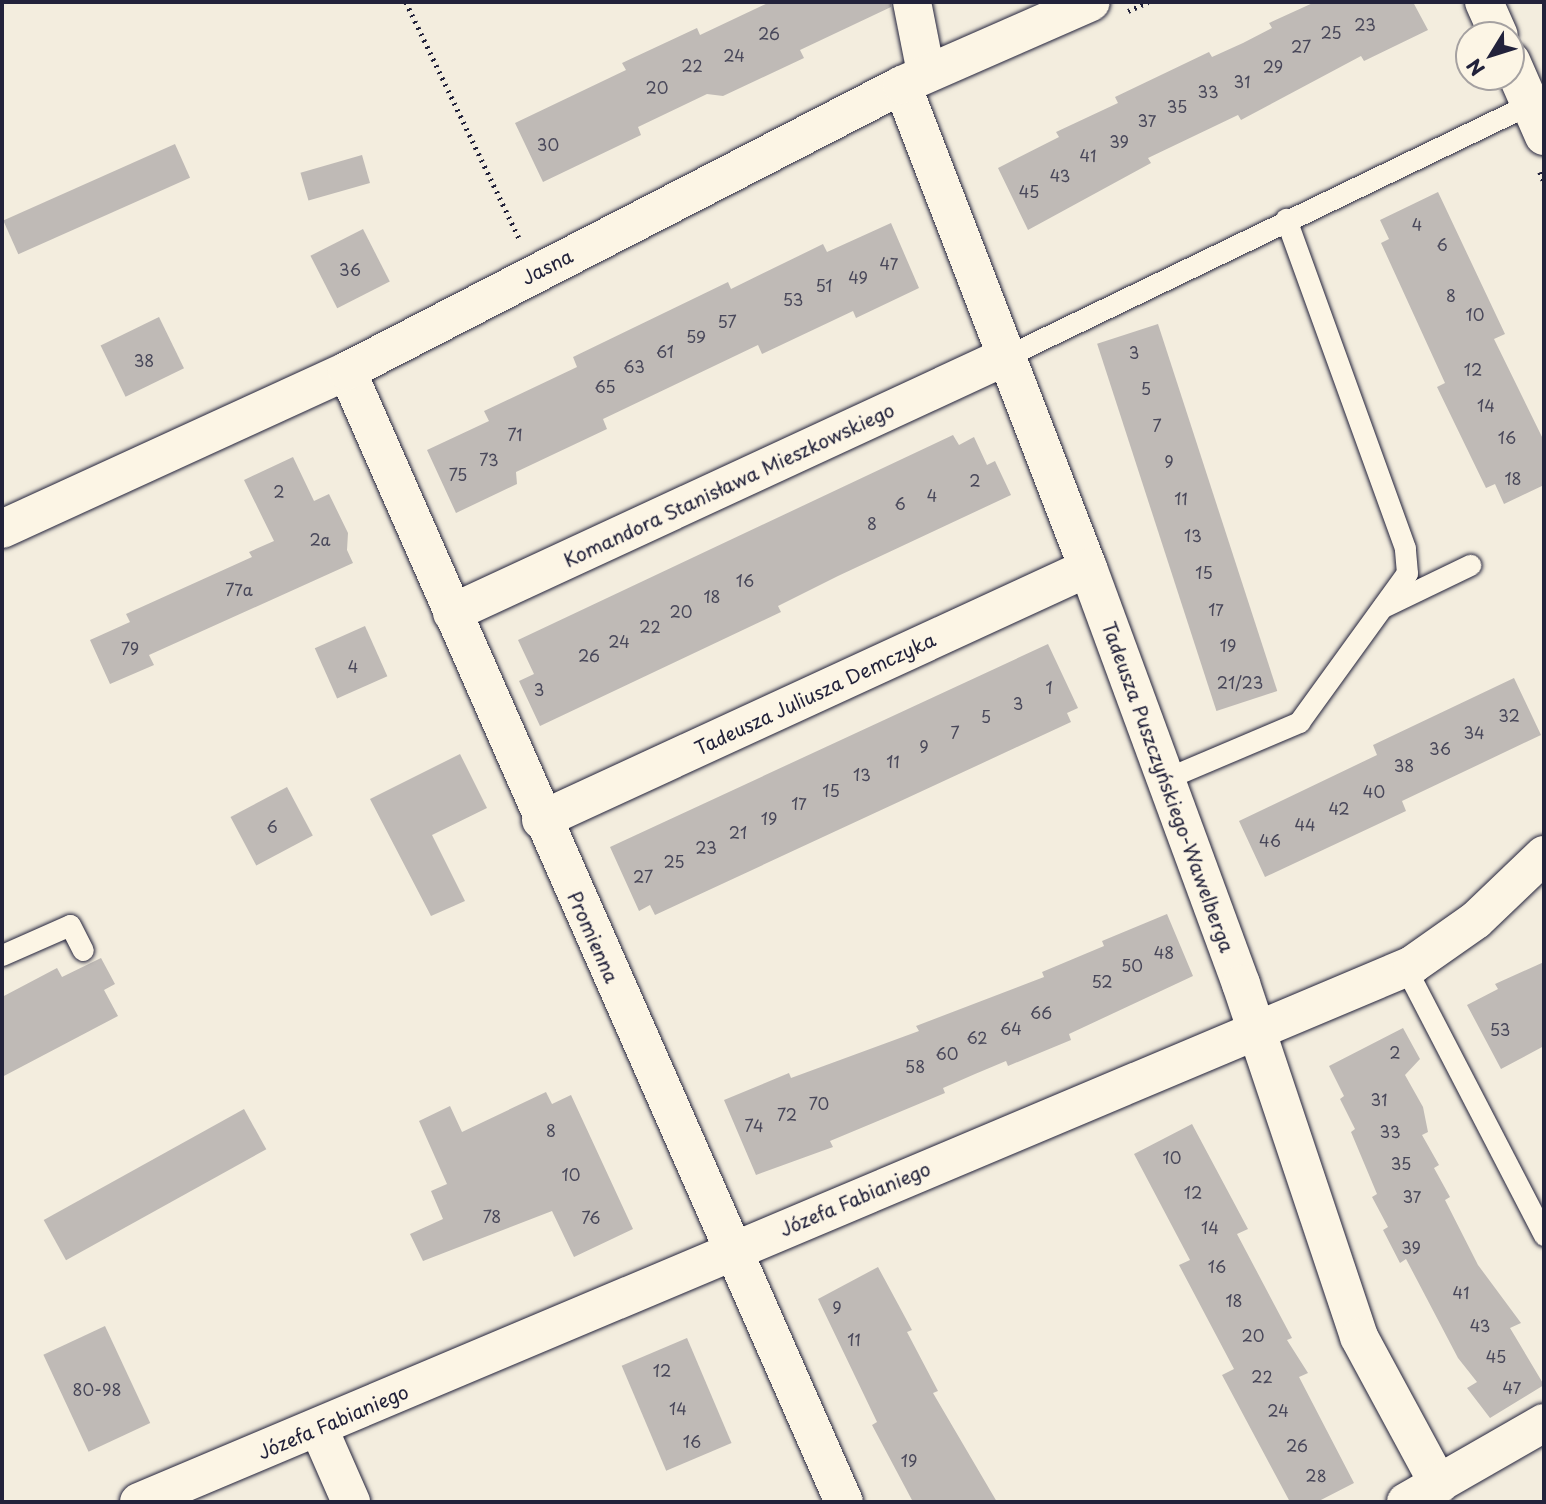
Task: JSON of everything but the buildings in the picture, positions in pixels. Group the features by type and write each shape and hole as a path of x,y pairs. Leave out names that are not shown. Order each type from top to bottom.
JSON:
{"street":[{"name":"Tadeusza Puszczyńskiego-Wawelberga","path":"912,2 914,79 1007,356 1088,568 1256,1028 1359,1337 1439,1485"},
{"path":"1484,2 1493,21"},
{"name":"Jasna","path":"2,529 347,371 914,79 1106,8"},
{"path":"1525,86 1540,112"},
{"name":"Komandora Stanisława Mieszkowskiego","path":"452,613 1007,356"},
{"name":"Promienna","path":"347,371 541,820 844,1502"},
{"name":"Tadeusza Juliusza Demczyka","path":"541,820 1088,568"},
{"name":"Józefa Fabianiego","path":"139,1502 319,1429 1256,1028 1405,967 1476,920 1544,855"},
{"path":"1406,1502 1544,1423"},
{"path":"319,1429 351,1502"}],"lane":[{"path":"1007,356 1286,219 1540,112"},
{"path":"1166,779 1298,722 1407,573 1405,548 1286,219"},
{"path":"1381,608 1470,565"},
{"path":"2,955 70,926 83,950"},
{"path":"1405,967 1544,1235"}],"path":[{"path":"407,2 535,273"},
{"path":"1106,8 1148,2"}]}
